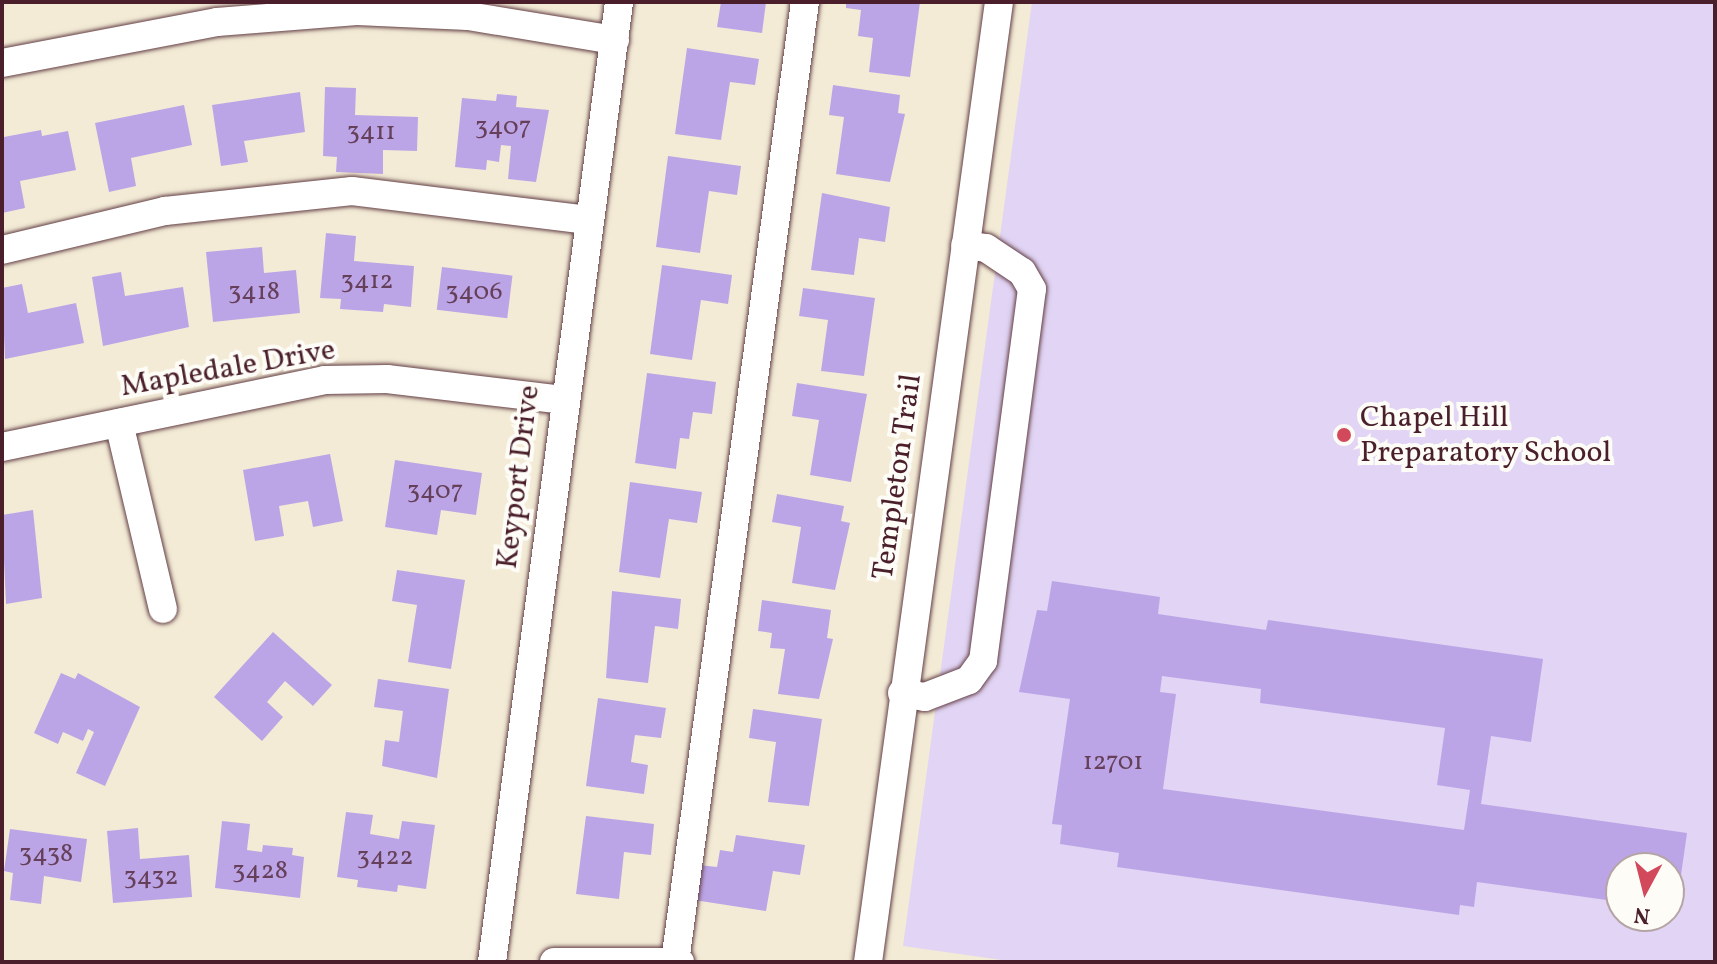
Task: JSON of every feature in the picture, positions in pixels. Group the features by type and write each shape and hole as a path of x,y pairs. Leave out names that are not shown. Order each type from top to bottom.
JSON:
{"street":[{"name":"Keyport Drive","path":"492,962 563,400 619,2"},
{"path":"554,962 677,962 805,2"},
{"name":"Templeton Trail","path":"868,962 902,693 999,2"},
{"path":"2,63 217,22 357,11 468,16 615,40"},
{"path":"2,250 165,211 352,191 588,220"},
{"path":"902,693 925,697 969,680 983,661 1032,289 1022,272 986,248 965,245"},
{"name":"Mapledale Drive","path":"2,447 325,380 387,379 563,400"},
{"path":"119,423 163,609"}],"shaded area":[{"name":"Chapel Hill Preparatory School","path":"1032,2 1715,2 1715,962 1016,962 903,946"}],"building":[{"path":"721,2 766,2 762,33 717,27"},
{"path":"846,2 920,2 910,77 869,72 873,38 858,36 861,10 846,8"},
{"path":"687,48 759,59 755,85 730,82 721,140 675,134"},
{"path":"833,85 900,95 898,113 905,114 890,182 836,174 844,117 829,115"},
{"path":"325,87 356,88 355,115 418,117 417,151 383,150 383,174 336,172 337,157 323,156"},
{"path":"300,92 305,132 244,141 248,162 221,166 212,105"},
{"path":"497,94 517,96 516,107 549,110 536,182 508,179 511,146 501,145 499,162 487,160 486,170 455,167 462,98 496,101"},
{"path":"184,105 192,145 131,158 136,186 109,192 95,123"},
{"path":"41,130 42,136 68,131 76,170 20,181 25,208 2,213 4,137"},
{"path":"668,156 741,166 737,195 709,191 700,253 656,247"},
{"path":"822,193 890,207 885,242 859,238 854,275 811,270"},
{"path":"326,233 356,236 354,261 414,266 411,307 384,304 383,312 340,309 341,299 320,298"},
{"path":"262,247 264,273 296,270 300,313 213,322 206,252"},
{"path":"662,265 732,275 728,304 701,300 692,360 650,354"},
{"path":"442,267 512,276 507,318 437,310"},
{"path":"121,272 125,296 183,287 189,327 103,346 92,277"},
{"path":"22,284 28,313 76,303 84,343 5,359 2,288"},
{"path":"803,288 875,298 864,376 821,371 828,320 799,316"},
{"path":"647,373 716,382 712,414 693,412 689,439 680,438 676,469 635,463"},
{"path":"797,383 867,394 851,482 810,475 819,420 792,416"},
{"path":"330,454 343,521 313,527 308,501 279,506 284,536 255,541 243,470"},
{"path":"395,460 482,473 476,515 441,510 437,535 385,527"},
{"path":"630,482 702,492 697,523 669,519 660,578 619,572"},
{"path":"777,494 844,506 841,521 850,523 835,590 792,583 801,527 772,522"},
{"path":"33,510 42,598 6,604 2,515"},
{"path":"397,570 465,580 451,669 408,662 417,605 392,601"},
{"path":"1052,581 1160,597 1158,614 1266,630 1268,620 1543,659 1531,742 1491,736 1481,804 1687,833 1684,852 1605,852 1605,900 1477,882 1474,907 1460,905 1459,915 1117,867 1119,853 1060,844 1062,825 1052,824 1070,699 1019,692 1037,610 1047,611","holes":["1162,676 1261,689 1260,703 1445,728 1437,785 1470,790 1464,830 1163,789 1176,694 1160,692"]},
{"path":"612,591 681,599 678,629 655,626 648,683 606,678"},
{"path":"762,600 831,610 827,638 833,639 819,699 778,694 785,649 770,648 772,633 758,631"},
{"path":"273,632 332,685 313,706 285,681 267,702 283,717 262,741 214,697"},
{"path":"61,673 75,679 78,673 140,707 105,786 76,773 94,732 88,729 83,741 63,732 58,744 34,733"},
{"path":"378,679 449,689 437,778 382,766 385,740 399,742 403,711 374,707"},
{"path":"598,698 666,708 661,738 635,735 631,762 648,765 644,794 586,786"},
{"path":"753,709 822,719 809,806 768,802 776,742 749,738"},
{"path":"346,812 373,815 370,834 399,839 402,821 435,825 426,889 398,885 397,892 357,887 358,880 337,877"},
{"path":"586,816 654,824 651,855 624,852 619,899 576,894"},
{"path":"222,821 250,824 247,850 262,852 263,845 293,848 292,855 304,857 300,898 215,888"},
{"path":"138,828 140,859 189,855 192,897 113,903 107,831"},
{"path":"10,829 87,839 81,882 44,876 41,904 10,900 13,873 4,871"},
{"path":"736,835 805,845 800,875 773,871 766,911 694,900 699,865 717,867 720,850 733,852"}],"place":[{"name":"Chapel Hill Preparatory School","path":"1344,435"}]}
